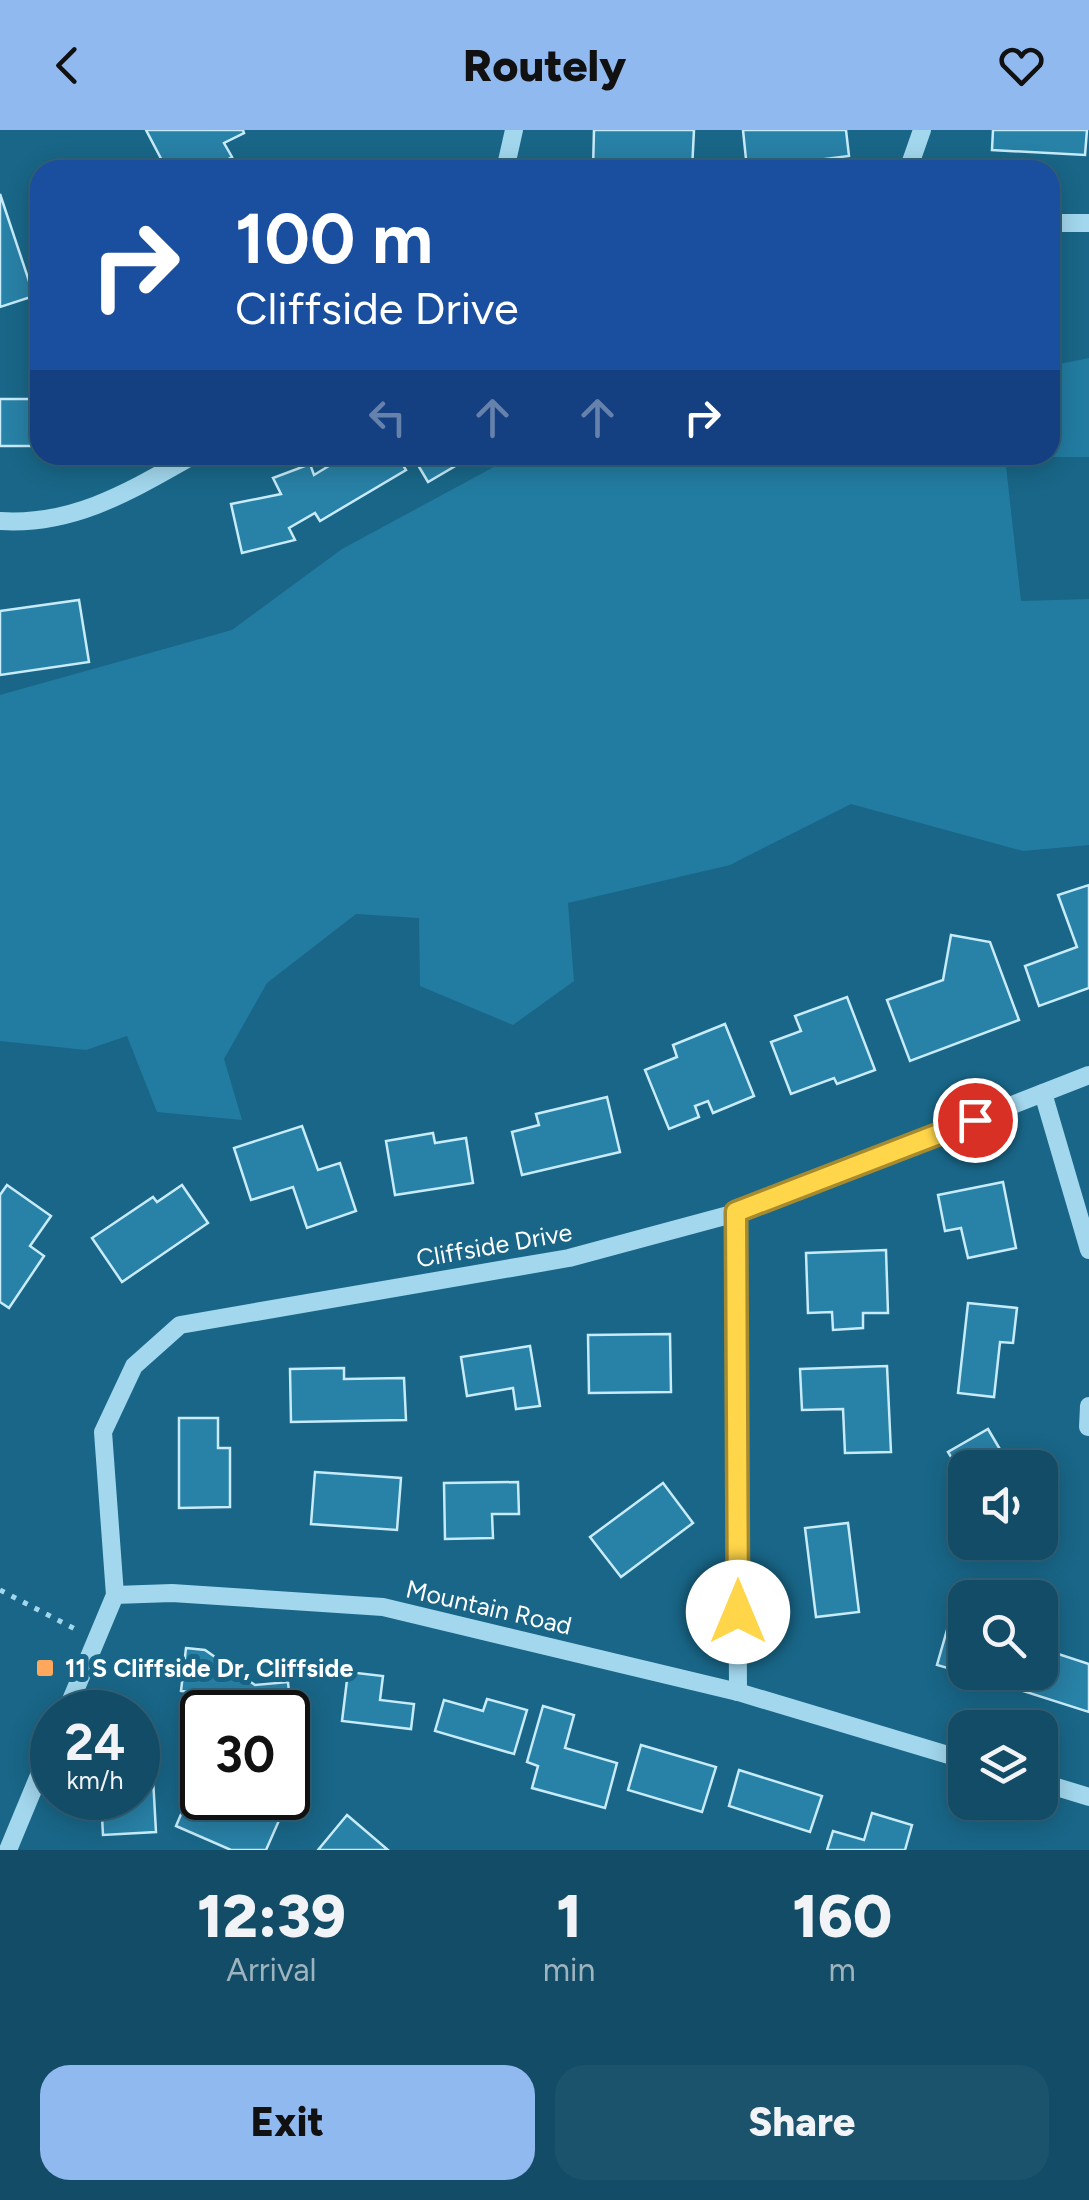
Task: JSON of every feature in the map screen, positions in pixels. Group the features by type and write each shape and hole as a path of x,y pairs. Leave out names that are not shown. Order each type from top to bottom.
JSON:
{"street":[{"path":"507,160 514,130"},
{"path":"912,160 922,130"},
{"path":"1060,223 1089,223"},
{"path":"0,521 29,523 106,505 176,465"},
{"name":"Cliffside Drive","path":"116,1596 103,1432 134,1366 180,1324 569,1258 736,1212 1089,1075"},
{"path":"1043,1093 1089,1250"},
{"path":"736,1212 738,1692"},
{"path":"1088,1427 1089,1406"},
{"name":"Mountain Road","path":"116,1596 172,1593 382,1607 738,1692 948,1755"},
{"path":"75,1690 116,1596"},
{"path":"1058,1788 1089,1797"},
{"path":"8,1850 30,1797"}],"path":[{"path":"0,1590 97,1639"}],"shaded area":[{"path":"1089,358 1089,457 1060,457 1060,364"},
{"path":"497,465 1006,465 1021,601 1089,599 1089,845 1023,851 851,804 730,865 568,903 574,981 513,1025 420,986 419,918 356,914 267,983 224,1059 242,1120 157,1112 127,1036 86,1050 0,1041 0,695 232,630 342,549"}],"building":[{"path":"146,130 243,130 244,133 224,143 232,157 226,160 162,160"},
{"path":"594,130 694,130 692,160 593,160"},
{"path":"743,130 846,130 849,156 746,160"},
{"path":"993,130 1087,130 1085,155 992,150"},
{"path":"0,194 30,284 30,297 0,307"},
{"path":"0,399 30,399 30,446 0,446"},
{"path":"307,465 314,475 330,465 403,465 406,470 320,521 315,513 289,528 295,540 242,553 231,504 281,494 273,478"},
{"path":"418,465 457,465 428,482"},
{"path":"79,600 89,662 0,675 0,611"},
{"path":"1089,885 1089,988 1039,1006 1025,966 1077,947 1058,895"},
{"path":"951,935 990,942 1019,1020 910,1061 887,1000 943,980"},
{"path":"847,997 875,1070 837,1084 834,1078 791,1094 771,1042 801,1031 795,1016"},
{"path":"725,1024 754,1096 713,1113 708,1101 695,1106 699,1117 669,1129 645,1070 677,1057 673,1045"},
{"path":"607,1097 620,1152 522,1175 512,1132 539,1125 536,1114"},
{"path":"302,1126 318,1170 340,1163 356,1211 307,1228 293,1187 251,1200 234,1148"},
{"path":"433,1133 435,1143 466,1138 473,1183 395,1195 386,1141"},
{"path":"1003,1182 1016,1248 968,1258 961,1228 945,1231 938,1195"},
{"path":"7,1185 51,1216 30,1246 44,1256 9,1308 0,1302 0,1195"},
{"path":"182,1185 208,1223 122,1282 92,1238 153,1197 157,1202"},
{"path":"886,1250 888,1313 863,1313 863,1328 833,1330 832,1312 808,1313 806,1253"},
{"path":"968,1303 1017,1308 1013,1343 1000,1342 994,1397 958,1393"},
{"path":"670,1334 671,1392 589,1393 588,1335"},
{"path":"530,1346 540,1406 516,1409 513,1388 467,1396 461,1357"},
{"path":"887,1366 891,1452 845,1453 843,1409 802,1410 800,1369"},
{"path":"344,1368 344,1379 404,1378 406,1420 291,1422 290,1369"},
{"path":"179,1418 218,1418 218,1448 230,1448 230,1507 179,1508"},
{"path":"988,1429 1000,1450 951,1450"},
{"path":"315,1472 401,1478 397,1530 311,1524"},
{"path":"518,1482 519,1514 492,1514 493,1538 445,1539 444,1483"},
{"path":"663,1483 693,1523 621,1577 590,1537"},
{"path":"848,1523 859,1612 816,1617 805,1528"},
{"path":"948,1626 948,1668 937,1665"},
{"path":"186,1648 205,1650 255,1685 288,1682 289,1690 181,1690"},
{"path":"1058,1654 1089,1664 1089,1712 1023,1691 1058,1690"},
{"path":"348,1672 383,1676 380,1700 414,1704 411,1729 342,1721"},
{"path":"487,1699 527,1710 514,1754 435,1731 444,1700 483,1711"},
{"path":"543,1706 574,1715 565,1748 617,1763 605,1808 532,1788 538,1766 527,1762"},
{"path":"641,1745 716,1767 702,1812 628,1790"},
{"path":"739,1770 822,1796 810,1832 729,1806"},
{"path":"872,1813 912,1825 905,1850 827,1850 833,1831 864,1840"},
{"path":"347,1815 388,1850 318,1850"},
{"path":"180,1817 180,1820 279,1820 266,1850 231,1850 176,1826"},
{"path":"102,1820 155,1820 156,1832 103,1835"}],"place":[{"name":"11 S Cliffside Dr, Cliffside","path":"45,1668"}],"route":[{"path":"738,1612 736,1212 975,1120"}]}
